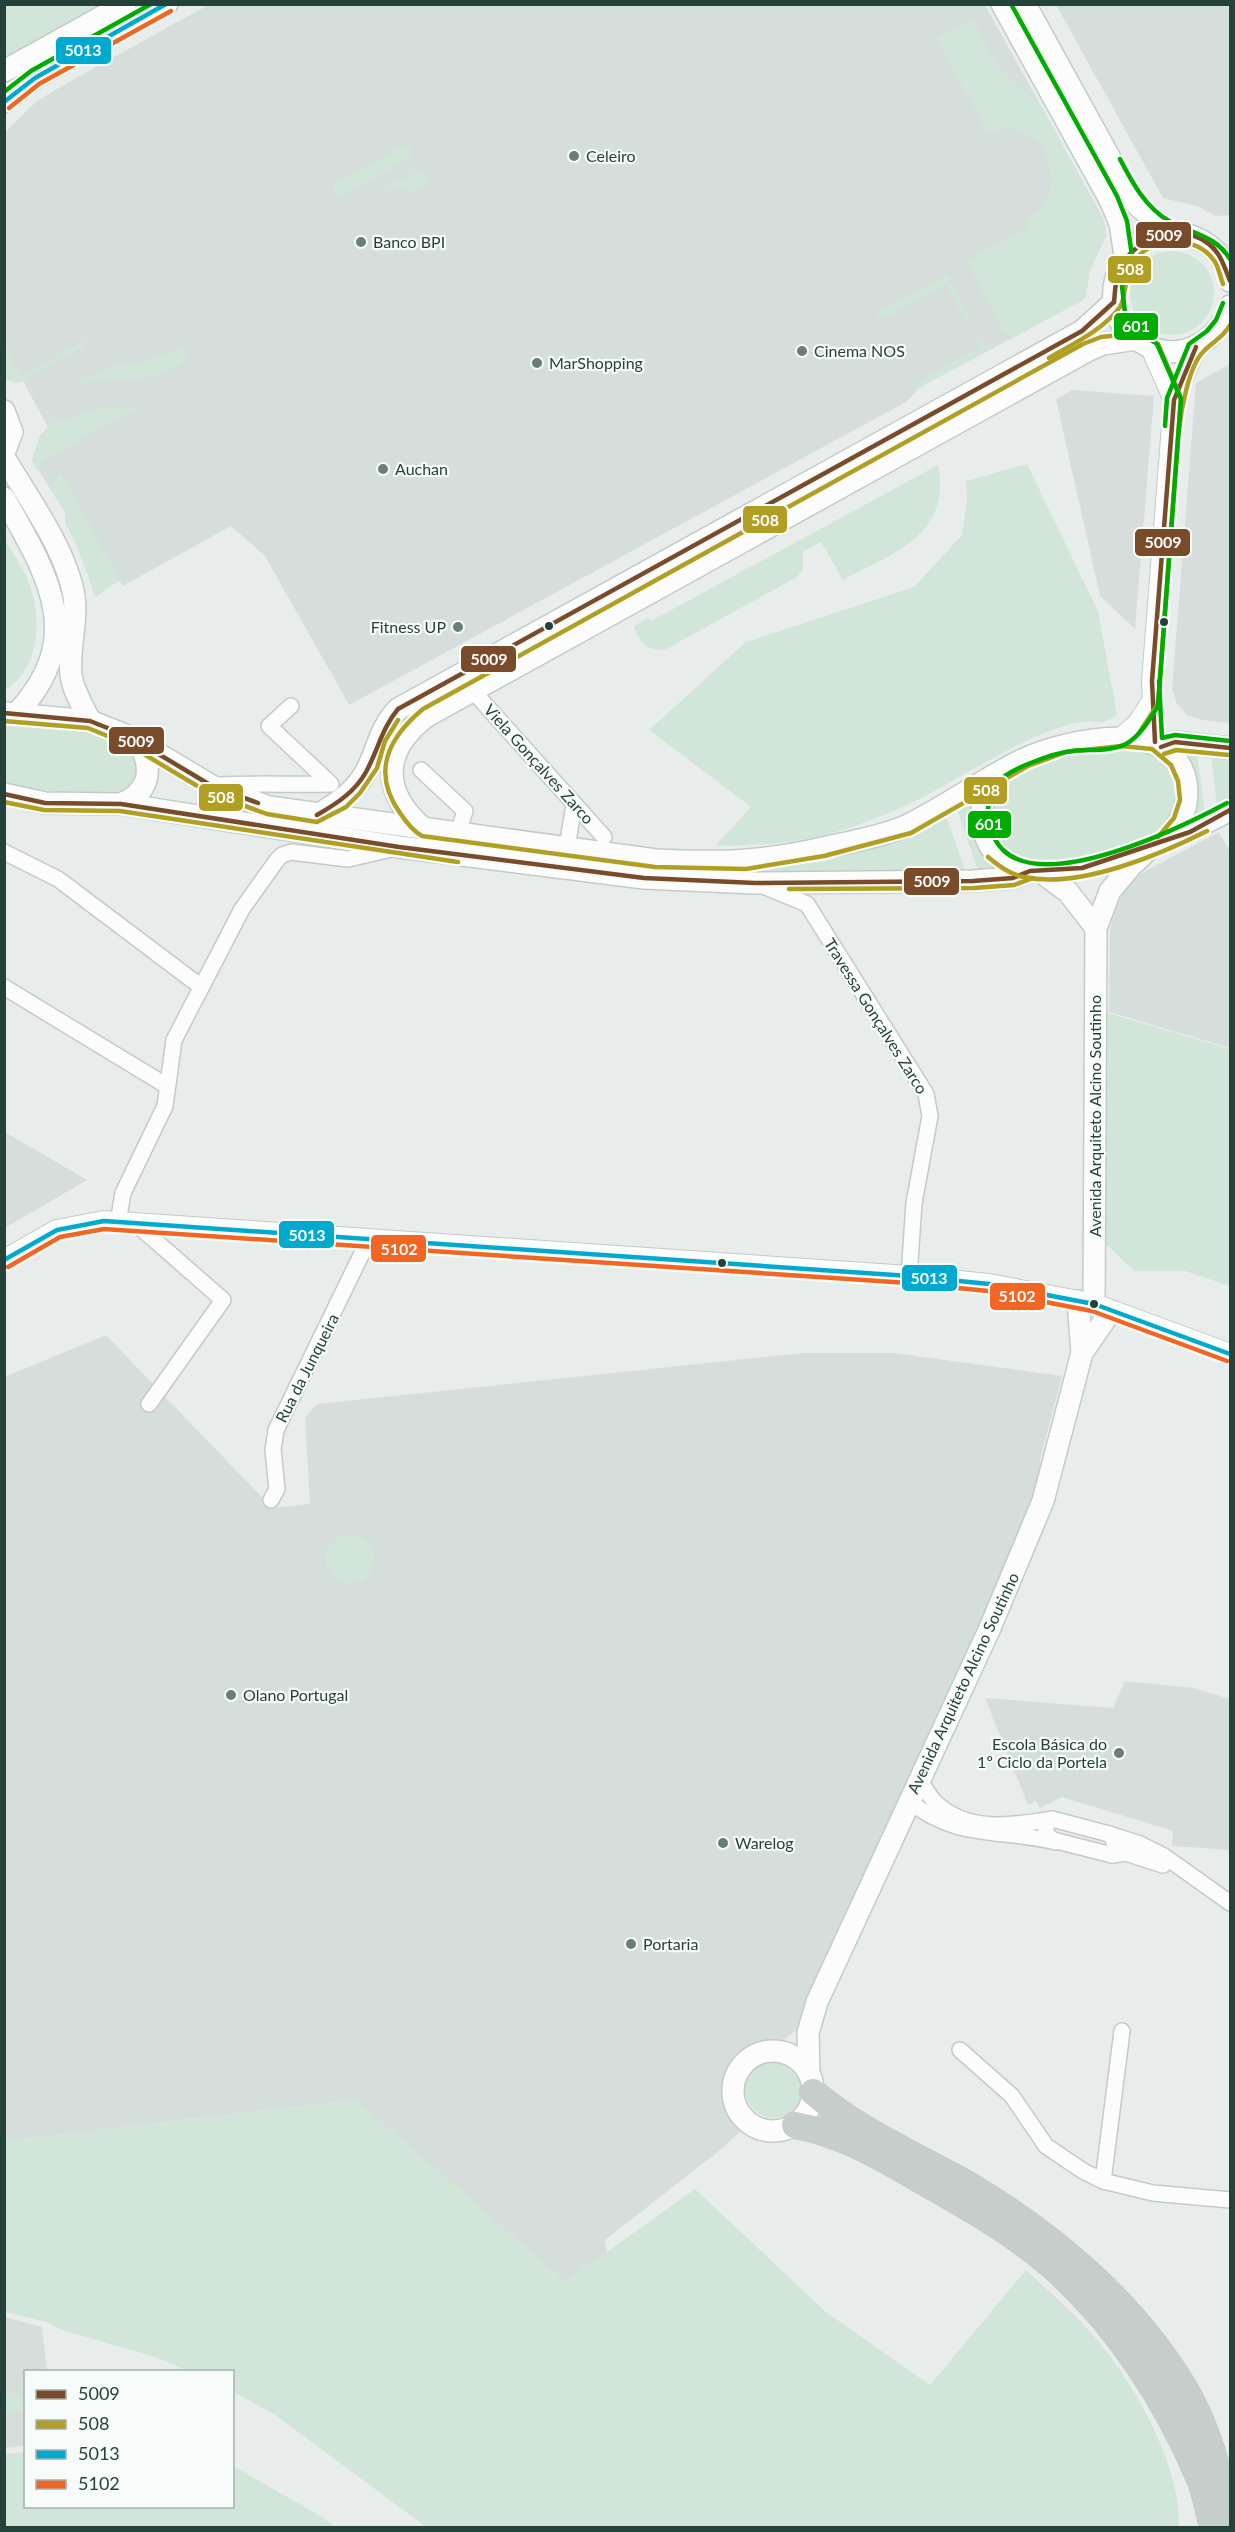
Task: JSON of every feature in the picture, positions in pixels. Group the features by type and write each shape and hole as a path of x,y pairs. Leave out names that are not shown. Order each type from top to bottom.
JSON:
{"highway":[{"path":"811,2082 849,2120 993,2200 1029,2225 1090,2274 1158,2351 1185,2389 1219,2472 1230,2521"},
{"path":"795,2124 842,2137 871,2151 983,2216 1051,2266 1077,2291 1130,2354 1161,2400 1201,2481 1213,2528"}],"main road":[{"path":"4,71 124,4"},
{"path":"4,102 35,78 167,4"},
{"path":"1002,4 1110,200 1120,223 1125,256"},
{"path":"1025,4 1138,206 1171,233"},
{"path":"1144,344 1118,316 1114,302 1115,278 1125,256 1138,244 1154,236 1171,233 1196,238 1207,244 1225,264 1230,280"},
{"path":"1207,244 1230,242"},
{"path":"317,815 342,801 354,788 370,764 378,738 387,720 398,710 1082,331 1114,302"},
{"path":"424,829 404,811 394,790 391,769 396,752 410,729 427,716 1088,351 1103,344 1144,344 1174,352 1196,347 1218,330 1230,306"},
{"path":"4,411 12,432 4,455 62,559 74,596 75,634 71,673 77,697 90,721"},
{"path":"4,498 43,567 54,601 55,637 46,675 36,692 11,713"},
{"path":"11,713 90,721 130,737 212,786 269,807 657,860 745,862 822,849 908,826 1025,759 1064,745 1121,738 1158,744 1175,742 1230,748"},
{"path":"1158,744 1177,760 1185,779 1188,801 1181,822 1158,845"},
{"path":"121,804 137,797 143,787 148,771 147,759 141,745"},
{"path":"992,777 985,792 982,829 991,848 1007,864 1035,872 1068,892 1096,928"},
{"path":"4,794 45,802 121,804 399,847 644,878 755,883 833,880 973,881 1014,878 1035,872 1082,868 1158,845 1230,810"},
{"name":"Avenida Arquiteto Alcino Soutinho","path":"811,2082 808,2033 817,2002 892,1835 990,1628 1043,1501 1094,1306 1096,928 1110,891 1130,867 1158,845"},
{"name":"Avenida Arquiteto Alcino Soutinho","path":"1082,1353 1094,1306"},
{"name":"Avenida Arquiteto Alcino Soutinho","path":"769,2051 792,2036 817,2002"},
{"path":"769,2051 792,2056 799,2060 811,2082 808,2110 795,2124 786,2129 767,2131 749,2123 737,2109 733,2090 737,2071 751,2057 769,2051"}],"street":[{"path":"1144,344 1174,400"},
{"path":"1158,744 1151,703 1174,400 1191,364 1196,347"},
{"name":"Viela Gonçalves Zarco","path":"473,692 604,837"},
{"path":"1121,738 1138,723 1151,703"},
{"path":"212,786 269,783 280,785 331,784 269,726 291,706"},
{"path":"421,770 465,811 458,833"},
{"path":"269,807 272,794 280,785"},
{"path":"567,848 574,804"},
{"path":"149,1404 223,1300 126,1223 123,1193 165,1106 174,1040 200,986 242,909 282,855 291,852 348,859 399,847"},
{"path":"4,852 58,879 200,986"},
{"path":"755,883 807,904 814,893 833,880"},
{"name":"Travessa Gonçalves Zarco","path":"807,904 930,1104 914,1203 909,1276"},
{"path":"4,987 167,1086"},
{"path":"4,1260 57,1230 104,1221 368,1241 909,1276 989,1284 1094,1306 1230,1354"},
{"name":"Rua da Junqueira","path":"271,1500 277,1489 273,1450 276,1431 368,1241"},
{"path":"919,1779 935,1802 950,1813 975,1822 992,1826 1052,1819 1109,1834 1148,1848 1164,1856 1188,1876 1230,1903"},
{"path":"909,1801 931,1816 977,1832 1039,1838 1112,1855 1126,1853 1141,1856 1188,1876"},
{"path":"892,1835 910,1823 931,1816"},
{"path":"1052,1819 1046,1825 1046,1834 1063,1844"},
{"path":"1109,1834 1115,1847 1112,1855"},
{"path":"1103,2181 1122,2031"},
{"path":"960,2050 1012,2096 1046,2146 1103,2181 1154,2193 1227,2200"}],"shaded area":[{"path":"208,5 985,5 1103,218 1106,236 1089,273 1086,296 1081,301 919,388 906,402 349,705 265,556 231,526 123,586 119,580 95,597 80,551 65,522 65,512 32,460 40,436 48,427 23,381 18,383 5,379 5,132 36,102"},
{"path":"1056,5 1230,5 1230,215 1216,216 1197,206 1163,198"},
{"path":"1230,364 1230,723 1202,720 1187,715 1177,704 1172,689 1196,383"},
{"path":"1072,390 1154,396 1135,629 1100,596 1056,399"},
{"path":"1219,832 1230,852 1230,1048 1109,1012 1110,930 1116,906 1128,886 1142,873"},
{"path":"5,1132 87,1180 5,1228"},
{"path":"106,1335 272,1508 310,1504 305,1418 317,1404 803,1353 894,1353 1062,1376 1040,1460 1043,1501 798,2029 769,2051 751,2057 737,2071 733,2099 737,2109 749,2123 724,2147 605,2240 607,2252 565,2282 355,2100 5,2141 4,1377"},
{"name":"Escola Básica do 1º Ciclo da Portela","path":"1125,1681 1194,1688 1230,1699 1230,1850 1172,1846 1173,1831 1062,1797 1040,1808 1036,1801 1028,1805 985,1698 1113,1708"},
{"path":"5,2317 42,2327 47,2370 24,2370 24,2446 5,2448"}],"green space":[{"path":"5,5 106,5 5,61"},
{"path":"972,18 999,68 1044,110 1106,227 1089,273 1084,298 1013,338 1004,331 966,261 1029,227 1025,221 1041,207 1049,191 1051,174 1047,157 1038,143 1024,133 1007,129 987,132 937,39"},
{"path":"407,144 411,151 408,159 336,199 333,184"},
{"path":"420,173 431,182 412,193 399,187 383,189 412,174"},
{"path":"1172,251 1188,254 1202,263 1211,277 1214,293 1211,309 1202,323 1188,332 1172,335 1156,332 1142,323 1133,309 1130,293 1133,277 1142,263 1156,254"},
{"path":"947,275 970,318 965,319 946,285 881,320 877,313"},
{"path":"88,339 83,347 23,381 18,383 5,379 5,347 21,376"},
{"path":"980,340 983,340 985,352 919,388 916,383 980,346"},
{"path":"181,348 188,359 158,375 72,386 104,368 136,364"},
{"path":"137,407 43,461 37,471 32,460 40,436 53,421 64,422 92,410"},
{"path":"1027,464 1098,611 1117,715 1102,723 1082,722 1057,728 1000,754 918,800 846,829 788,842 715,846 751,807 649,730 746,642 914,587 962,535 967,501 966,481"},
{"path":"938,465 940,489 936,509 927,525 915,539 882,560 843,580 821,542 803,552 803,570 797,577 666,649 649,647 638,637 634,626 648,617 651,621"},
{"path":"60,471 120,580 95,597 65,513 52,491 53,481"},
{"path":"4,538 27,578 32,592 37,624 36,640 26,669 17,681 5,690"},
{"path":"5,722 75,730 114,740 128,746 135,755 138,774 125,792 110,794 65,793 5,784"},
{"path":"1120,747 1134,747 1154,755 1170,774 1174,785 1174,809 1160,831 1150,838 1133,844 1064,860 1025,861 1013,858 1006,853 990,830 992,797 1004,781 1018,772 1051,759"},
{"path":"1176,751 1197,752 1205,814 1186,825"},
{"path":"1211,755 1230,756 1230,801 1217,808"},
{"path":"974,796 971,818 976,838 986,855 1002,871 979,873 956,807"},
{"path":"945,814 966,872 710,874 710,871 785,867 829,860 874,846"},
{"path":"1108,1013 1230,1049 1230,1286 1185,1271 1134,1271 1105,1243"},
{"path":"350,1535 367,1542 374,1559 367,1576 350,1583 333,1576 326,1559 333,1542"},
{"path":"774,2060 785,2062 798,2073 803,2089 801,2100 790,2113 774,2118 763,2116 750,2105 745,2089 747,2078 758,2065"},
{"path":"355,2100 565,2282 695,2189 826,2312 930,2385 1026,2270 1083,2324 1134,2391 1149,2418 1171,2474 1177,2501 1179,2527 426,2527 274,2414 234,2393 234,2370 186,2370 158,2358 59,2329 47,2322 5,2312 5,2141"},
{"path":"5,2392 24,2396 24,2411 5,2410"},
{"path":"24,2452 24,2508 234,2508 234,2467 336,2527 5,2527 5,2454"}],"transit line":[{"name":"601","path":"4,92 31,71 151,4"},
{"name":"5013","path":"4,102 35,78 166,4"},
{"name":"601","path":"1011,4 1117,196 1127,221 1132,256 1124,273 1122,286 1125,313 1141,333 1157,344 1181,399 1158,706 1140,732 1120,747 1072,751 1054,755 1011,772 995,786 991,795 988,809 990,825 996,841 1003,850 1024,861 1051,864 1115,852 1179,827 1227,803"},
{"name":"5102","path":"9,108 39,84 171,11"},
{"name":"601","path":"1120,159 1134,185 1153,209 1169,221 1210,240 1230,259"},
{"name":"5009","path":"1114,302 1117,277 1124,262 1143,243 1167,234 1180,233 1206,242 1218,254 1230,281"},
{"name":"508","path":"1049,358 1087,336 1113,315 1122,302 1131,266 1143,252 1153,246 1176,242 1198,247 1215,262 1223,284"},
{"name":"5009","path":"317,815 344,797 362,779 380,739 398,709 1082,331 1114,302"},
{"name":"601","path":"1165,426 1167,398 1189,344 1207,331 1216,320 1223,303"},
{"name":"508","path":"1179,430 1184,400 1194,367 1203,352 1230,325"},
{"name":"508","path":"1139,733 1158,704 1181,398 1158,344 1140,333 1101,337 1083,344 423,709 411,720 393,744 385,770 386,784 391,798 407,823 422,836 655,867 746,869 824,856 911,833 1028,766 1066,752 1121,746 1152,749 1171,765 1178,781 1180,800 1174,818 1158,837"},
{"name":"5009","path":"1155,742 1152,681 1174,400 1196,347"},
{"name":"601","path":"1159,681 1162,738 1175,735 1230,741"},
{"name":"5009","path":"4,713 90,721 130,737 212,786 258,803"},
{"name":"508","path":"4,721 88,728 127,744 209,793 267,814 317,822 346,807 360,793 377,768 385,741 398,720"},
{"name":"5009","path":"1161,747 1175,742 1230,748"},
{"name":"508","path":"1164,754 1176,750 1229,755"},
{"name":"5009","path":"4,794 45,803 121,804 399,847 644,878 755,883 973,881 1013,878 1030,871 1082,868 1190,832 1230,810"},
{"name":"508","path":"4,802 44,810 120,811 458,862"},
{"name":"508","path":"988,857 1004,869 1019,876 1046,879 1069,878 1093,874 1143,859 1207,831"},
{"name":"508","path":"789,889 974,888 1014,885 1033,878"},
{"name":"5013","path":"4,1260 57,1230 104,1221 909,1276 989,1284 1094,1304 1230,1354"},
{"name":"5102","path":"8,1267 60,1237 104,1229 908,1283 988,1291 1092,1311 1227,1361"}],"place":[{"name":"Celeiro","path":"574,156"},
{"name":"Banco BPI","path":"361,242"},
{"name":"Cinema NOS","path":"802,351"},
{"name":"MarShopping","path":"537,363"},
{"name":"Auchan","path":"383,469"},
{"name":"Fitness UP","path":"458,627"},
{"name":"Olano Portugal","path":"231,1695"},
{"name":"Escola Básica do 1º Ciclo da Portela","path":"1119,1753"},
{"name":"Warelog","path":"723,1843"},
{"name":"Portaria","path":"631,1944"}]}
